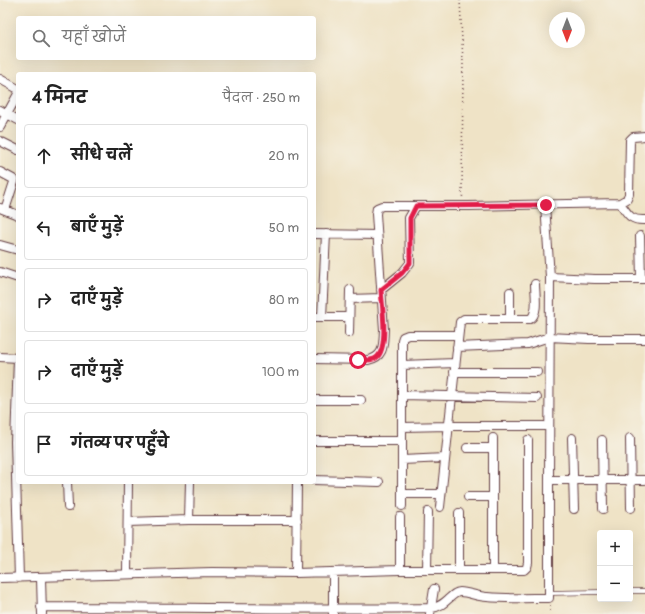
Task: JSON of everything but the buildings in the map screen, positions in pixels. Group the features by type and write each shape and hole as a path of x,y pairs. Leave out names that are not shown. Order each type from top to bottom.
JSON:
{"street":[{"path":"0,79 16,88"},
{"path":"0,127 4,112 16,97"},
{"path":"4,112 16,119"},
{"path":"316,359 368,360 378,357 382,348 383,340 376,214 377,208 382,206 620,203 627,199 629,194 630,140 633,137 645,136"},
{"path":"0,141 16,149"},
{"path":"0,172 13,179 14,182 2,209 16,214"},
{"path":"620,203 631,218 635,220 645,220"},
{"path":"41,578 42,611 430,611 441,606 454,594 459,592 492,598 549,598 548,480 550,277 546,205"},
{"path":"350,299 381,294 410,263 410,218 416,206"},
{"path":"316,234 377,235"},
{"path":"326,234 318,317 349,317"},
{"path":"550,277 643,279 640,236"},
{"path":"0,245 16,249"},
{"path":"0,272 16,277"},
{"path":"440,507 460,322 464,319 530,319 534,315 535,284"},
{"path":"349,333 350,290"},
{"path":"510,292 510,319"},
{"path":"402,506 402,340 405,336 458,335"},
{"path":"457,346 528,344 550,337 645,339"},
{"path":"0,357 16,358"},
{"path":"402,365 537,372"},
{"path":"402,395 537,398"},
{"path":"316,400 360,400"},
{"path":"16,418 16,476"},
{"path":"402,427 544,426"},
{"path":"493,438 493,570"},
{"path":"572,438 574,509"},
{"path":"630,438 631,508"},
{"path":"0,578 212,572 296,573 400,570 520,571 526,567 528,563 528,440"},
{"path":"602,440 603,509"},
{"path":"316,441 402,441"},
{"path":"467,448 493,448"},
{"path":"402,460 445,458"},
{"path":"316,480 379,482"},
{"path":"548,480 645,480"},
{"path":"16,484 19,578"},
{"path":"67,484 68,507"},
{"path":"127,574 128,484"},
{"path":"189,520 190,484"},
{"path":"296,573 297,484"},
{"path":"402,494 441,494"},
{"path":"468,497 492,497"},
{"path":"427,570 428,512"},
{"path":"458,513 459,570"},
{"path":"400,517 400,570"},
{"path":"128,522 189,520 297,520"},
{"path":"333,572 333,612"},
{"path":"430,611 434,589"}],"lane":[{"path":"633,592 645,591"},
{"path":"549,593 597,592"}],"path":[{"path":"460,0 463,62 462,194 463,199 469,206"}],"route":[{"path":"358,360 374,359 380,354 384,330 381,290 409,266 410,214 416,206 546,205"}]}
